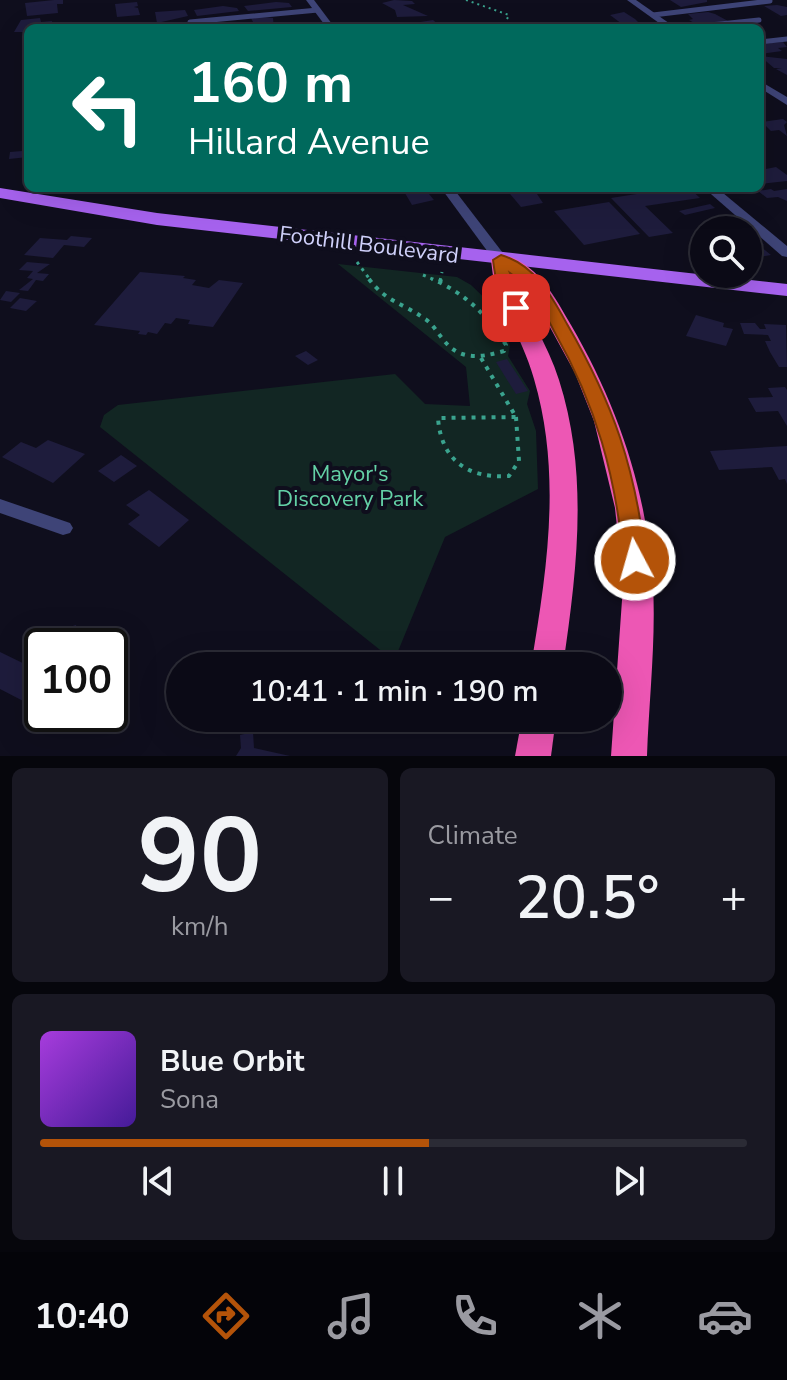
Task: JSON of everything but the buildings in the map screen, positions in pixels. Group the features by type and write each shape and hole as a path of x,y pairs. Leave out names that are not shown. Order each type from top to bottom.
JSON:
{"highway":[{"path":"501,260 503,281 546,378 560,433 567,497 564,562 549,652"},
{"path":"501,260 536,283 587,373 607,421 618,459 629,508 638,586 629,756"},
{"path":"533,756 537,732"}],"main road":[{"name":"Foothill Boulevard","path":"0,193 157,219 787,290"}],"street":[{"path":"310,0 328,24"},
{"path":"631,0 666,24"},
{"path":"764,87 787,102"},
{"path":"450,192 501,260"},
{"path":"715,192 787,253"},
{"path":"0,506 63,528"}],"lane":[{"path":"653,15 770,1"},
{"path":"190,22 318,10"},
{"path":"720,24 759,20"},
{"path":"764,42 787,39"}],"path":[{"path":"466,0 509,15 505,24"},
{"path":"357,262 381,295 428,320 449,348 458,354 481,358 504,351 506,345 481,308 423,275"},
{"path":"440,282 442,272"},
{"path":"481,358 516,417 519,461 509,476 493,479 480,477 455,465 445,450 437,423 442,416 516,417"},
{"path":"499,389 507,384"}],"green space":[{"name":"Mayor's Discovery Park","path":"338,264 457,277 471,285 497,310 510,346 508,356 530,391 527,404 536,431 538,489 445,537 398,652 383,652 100,427 104,415 118,405 395,374 425,404 470,406 466,367"}],"route":[{"path":"516,308 503,281 501,260 536,283 587,373 607,421 618,459 629,508 635,560"}]}
